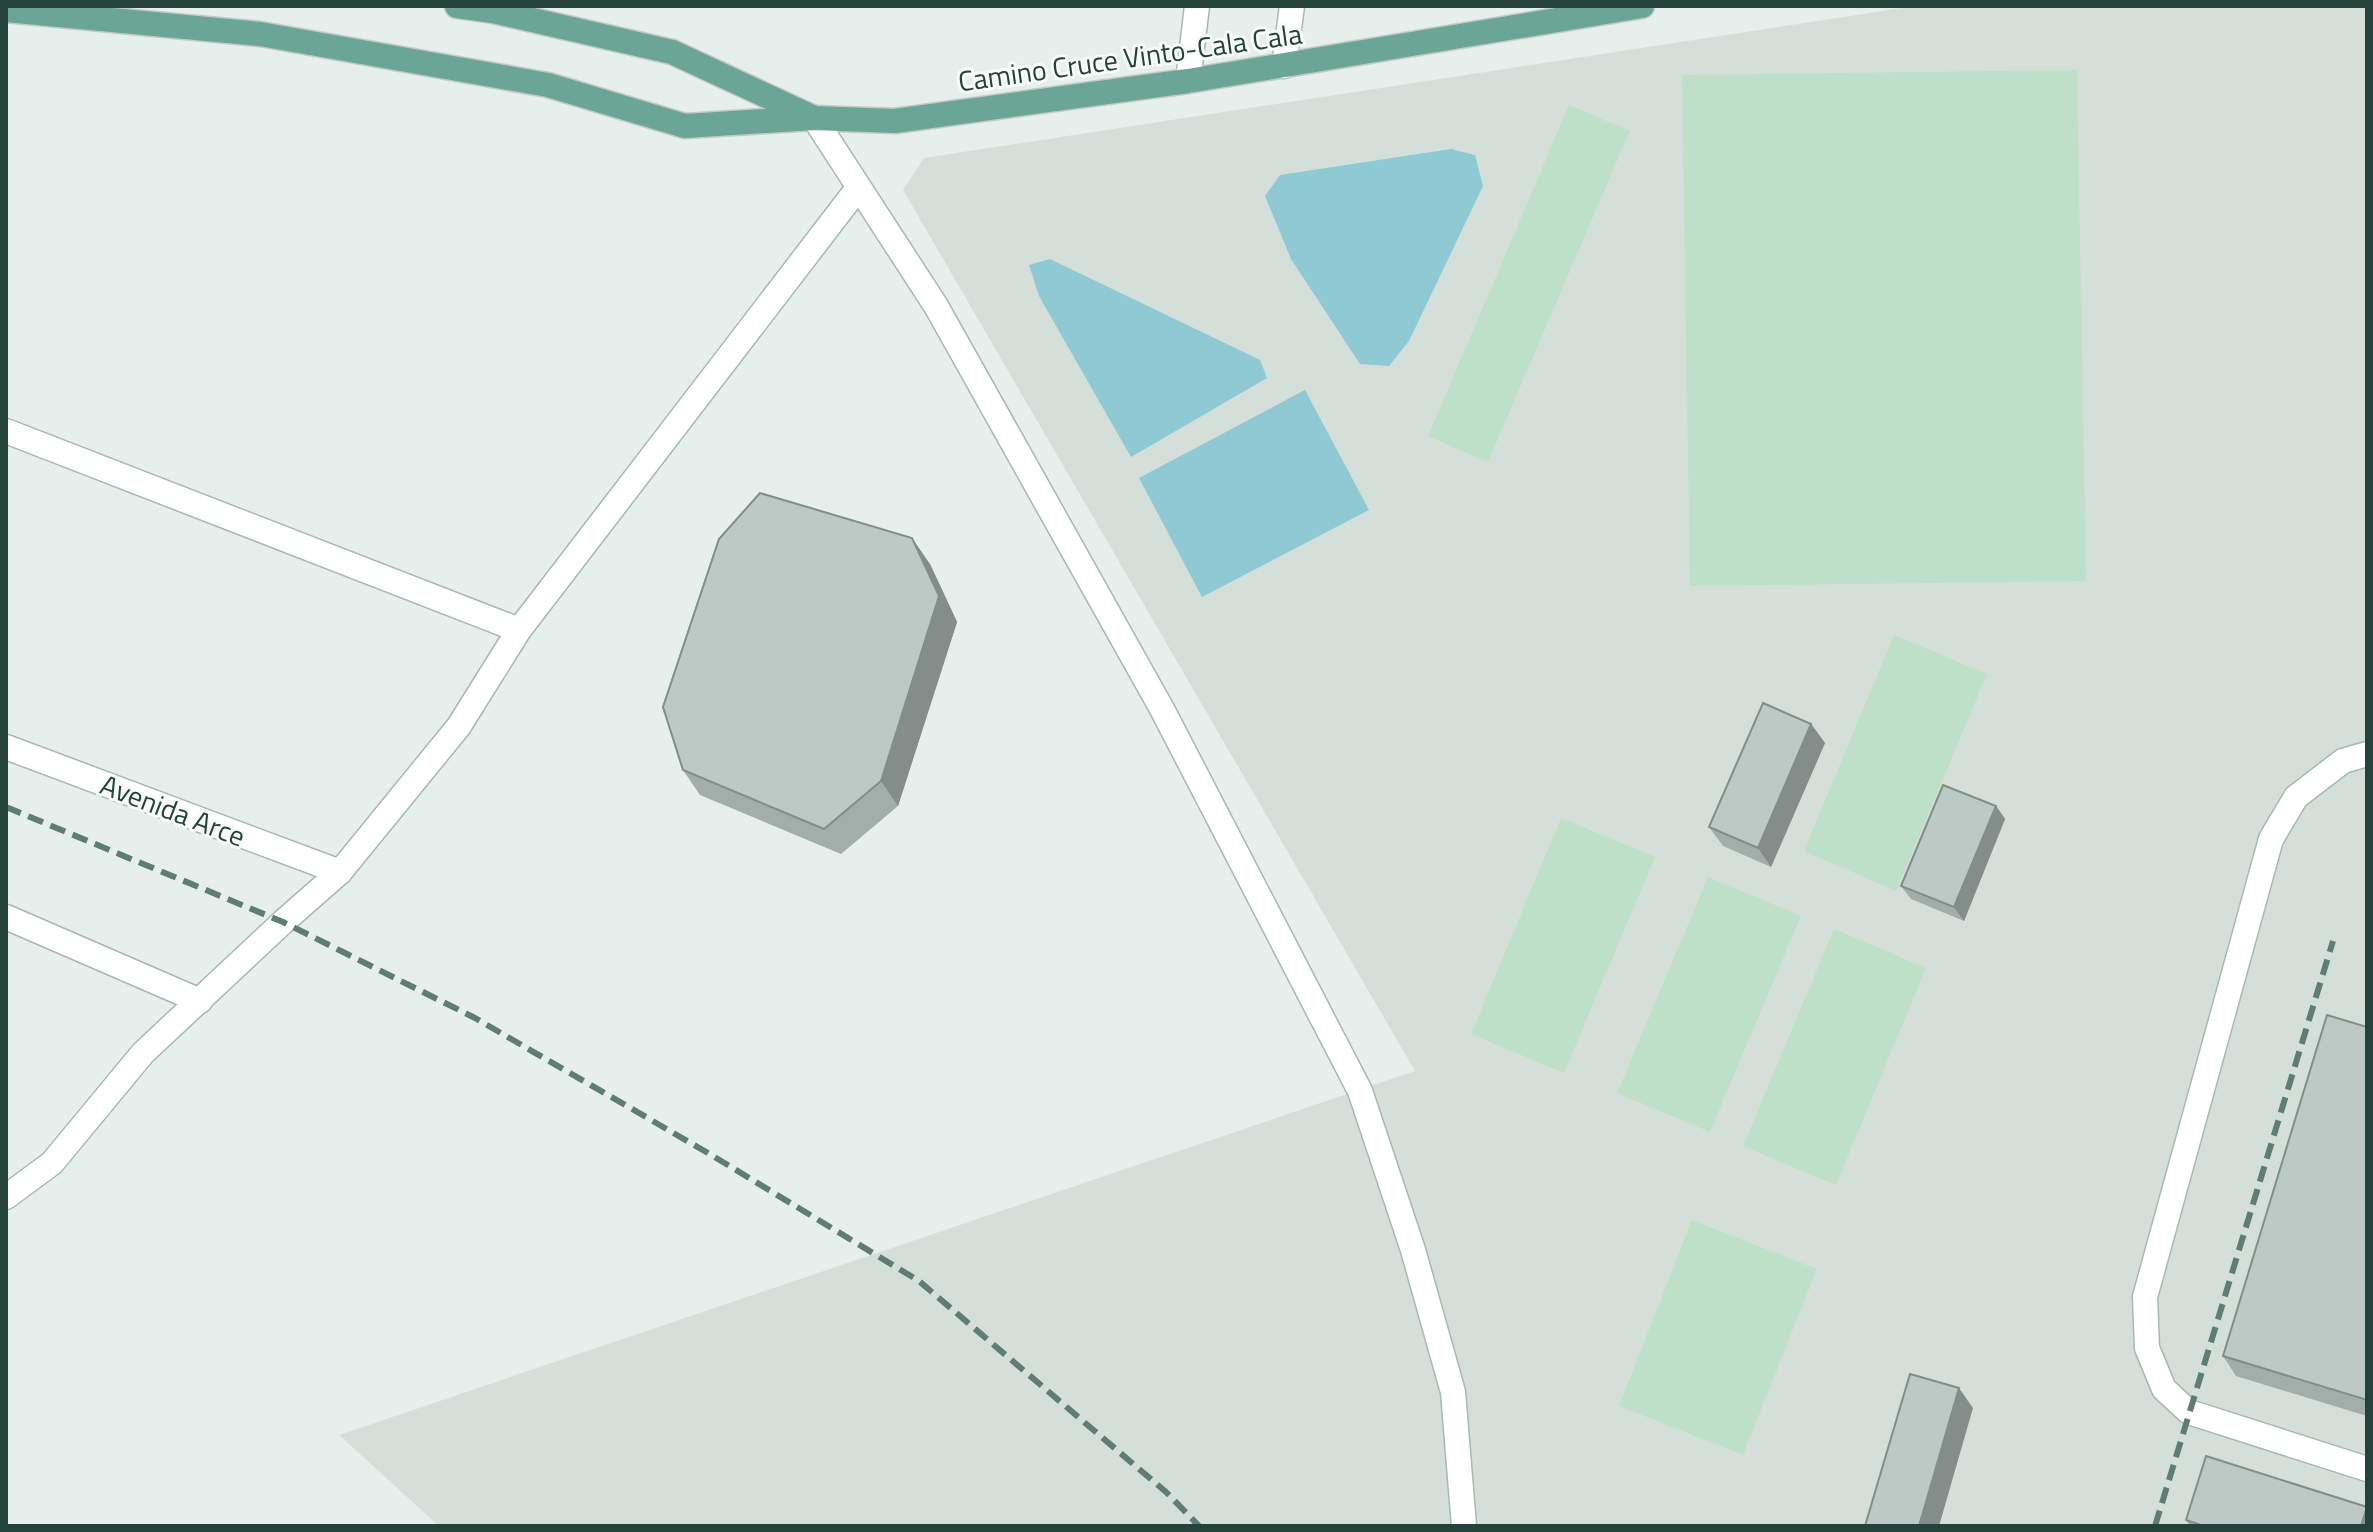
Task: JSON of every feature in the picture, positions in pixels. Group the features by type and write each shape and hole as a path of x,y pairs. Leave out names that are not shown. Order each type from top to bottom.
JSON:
{"main road":[{"name":"Camino Cruce Vinto-Cala Cala","path":"457,6 493,11 672,52 814,118"},
{"name":"Camino Cruce Vinto-Cala Cala","path":"6,10 260,34 548,85 685,126 814,118 895,121 1188,81 1642,6"}],"street":[{"path":"1188,81 1197,6"},
{"path":"1284,66 1292,6"},
{"path":"814,118 936,306 1162,709 1360,1091 1413,1250 1453,1392 1464,1526"},
{"path":"6,1197 52,1163 143,1053 340,872 459,726 519,630 858,188"},
{"path":"6,431 519,630"},
{"name":"Avenida Arce","path":"6,747 340,872"},
{"path":"2367,754 2343,761 2296,797 2271,839 2145,1297 2147,1348 2164,1389 2189,1412 2367,1469"},
{"path":"6,917 200,1001"}],"shaded area":[{"path":"1915,6 2367,6 2367,1526 439,1526 339,1435 1415,1071 903,190 924,158"}],"green space":[{"path":"2077,70 2086,581 1690,586 1682,75"},
{"path":"1569,105 1630,131 1488,462 1428,436"},
{"path":"1894,635 1987,674 1896,891 1804,851"},
{"path":"1561,818 1655,857 1564,1073 1471,1034"},
{"path":"1708,877 1801,916 1710,1132 1617,1093"},
{"path":"1834,929 1926,968 1836,1185 1743,1146"},
{"path":"1692,1220 1817,1269 1743,1455 1619,1406"}],"water":[{"path":"1451,149 1475,155 1483,186 1409,341 1389,366 1360,364 1291,259 1265,196 1280,175"},
{"path":"1050,259 1260,360 1267,378 1131,457 1039,296 1029,265"},
{"path":"1305,390 1369,510 1202,597 1139,478"}],"building":[{"path":"760,493 912,538 939,596 881,781 824,829 683,770 663,707 719,539"},
{"path":"1763,703 1811,724 1758,848 1709,827"},
{"path":"1943,785 1996,806 1954,907 1901,886"},
{"path":"2327,1015 2367,1027 2367,1400 2223,1356"},
{"path":"1910,1374 1959,1388 1919,1526 1865,1526"},
{"path":"2206,1456 2367,1507 2361,1526 2204,1526 2186,1520"}],"railway":[{"path":"6,807 283,922 475,1018 708,1153 919,1281 1166,1492 1199,1526"},
{"path":"2155,1526 2333,941"}]}
